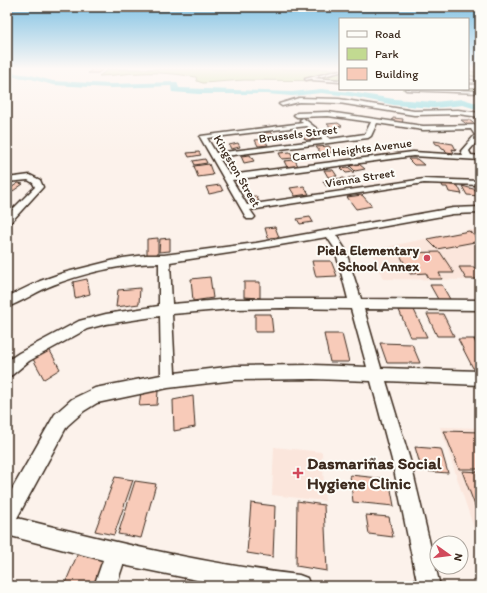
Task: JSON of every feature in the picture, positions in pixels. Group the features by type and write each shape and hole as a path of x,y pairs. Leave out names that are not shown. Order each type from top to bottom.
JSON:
{"street":[{"path":"329,141 282,104 299,100 332,100 414,112 464,112 480,115"},
{"path":"297,115 328,114 423,128 477,128 478,135 465,151 468,157"},
{"name":"Brussels Street","path":"215,155 368,136 375,122"},
{"name":"Kingston Street","path":"250,218 215,155 203,137 308,124"},
{"name":"Carmel Heights Avenue","path":"228,178 413,154 480,158"},
{"path":"7,180 30,177 37,182 38,187 7,221"},
{"name":"Vienna Street","path":"245,208 424,181 480,183"},
{"path":"7,302 44,284 97,268 146,259 164,259 256,246 453,211 480,210"},
{"path":"330,233 340,249 401,460 429,586"},
{"path":"164,259 164,310 168,381"},
{"path":"7,370 24,357 84,325 106,319 164,310 232,304 282,303 480,305"},
{"path":"7,517 61,420 78,405 95,396 168,381 236,373 313,372 480,378"},
{"path":"7,525 116,553 248,580 299,586"},
{"path":"105,586 116,553"}],"shaded area":[{"name":"Piela Elementary School Annex","path":"469,230 480,230 480,280 383,279 371,250"},
{"path":"440,427 480,428 480,546"},
{"name":"Dasmariñas Social Hygiene Clinic","path":"274,447 322,452 325,501 272,495"}],"building":[{"path":"393,118 403,119 402,124 392,122"},
{"path":"461,120 469,120 476,125 468,125"},
{"path":"338,123 342,126 332,128 327,124"},
{"path":"271,132 275,137 267,138 263,133"},
{"path":"313,134 317,139 306,140 302,136"},
{"path":"264,139 268,145 258,146 255,140"},
{"path":"434,141 453,144 456,150 452,149 454,153 446,152 445,149 436,144"},
{"path":"238,143 240,147 231,149 229,145"},
{"path":"329,146 334,152 321,153 316,147"},
{"path":"199,152 201,155 189,157 187,153"},
{"path":"290,152 294,158 282,159 279,153"},
{"path":"250,155 254,161 244,163 241,156"},
{"path":"205,159 207,163 195,165 193,161"},
{"path":"408,159 417,159 424,165 414,165"},
{"path":"295,160 298,166 287,167 284,161"},
{"path":"209,164 213,175 198,177 194,166"},
{"path":"359,164 365,169 355,171 350,166"},
{"path":"348,167 354,172 346,173 341,168"},
{"path":"324,170 333,170 337,176 328,177"},
{"path":"355,177 360,183 352,184 348,178"},
{"path":"344,178 349,184 341,185 335,179"},
{"path":"323,181 330,181 334,185 326,186"},
{"path":"18,183 23,184 13,191 8,190"},
{"path":"441,183 458,186 462,194 449,192 447,187 443,187"},
{"path":"220,185 223,191 209,194 206,187"},
{"path":"304,186 309,194 295,196 290,188"},
{"path":"462,186 477,190 480,196 467,195"},
{"path":"362,195 372,206 356,209 347,197"},
{"path":"256,196 259,201 249,203 246,197"},
{"path":"310,217 313,222 300,224 297,219"},
{"path":"275,227 279,237 268,238 265,228"},
{"path":"469,231 480,241 437,249 427,239"},
{"path":"158,238 158,254 147,256 147,239"},
{"path":"170,238 170,251 159,252 160,239"},
{"path":"440,252 454,273 439,273 442,279 429,279 426,273 410,274 399,253"},
{"path":"312,261 331,261 337,276 316,277"},
{"path":"459,267 474,267 480,276 480,279 466,279"},
{"path":"210,277 213,298 193,301 191,279"},
{"path":"87,279 90,294 75,298 73,282"},
{"path":"244,282 260,282 260,298 244,297"},
{"path":"430,285 442,285 451,301 439,301"},
{"path":"140,288 139,304 116,307 118,290"},
{"path":"399,310 414,310 427,337 410,337"},
{"path":"255,314 271,314 273,332 255,332"},
{"path":"427,314 443,314 454,336 437,336"},
{"path":"324,334 342,334 349,362 330,362"},
{"path":"458,339 474,339 480,351 480,369 473,368"},
{"path":"474,339 480,339 480,351"},
{"path":"380,343 412,344 420,363 387,363"},
{"path":"49,349 60,369 44,379 33,359"},
{"path":"158,391 157,405 139,406 141,392"},
{"path":"193,396 195,427 174,431 173,400"},
{"path":"444,431 480,432 480,469 459,469"},
{"path":"415,447 441,449 448,473 422,471"},
{"path":"462,471 480,472 480,519"},
{"path":"350,475 389,479 394,506 353,502"},
{"path":"115,477 133,480 114,535 95,531"},
{"path":"135,481 156,484 141,538 118,534"},
{"path":"297,501 324,505 327,571 296,566"},
{"path":"251,503 275,506 273,557 247,553"},
{"path":"366,515 389,517 393,537 369,534"},
{"path":"78,553 105,561 95,586 64,586"}],"waterway":[{"path":"365,97 394,102 434,105 463,102 480,107"}],"place":[{"name":"Piela Elementary School Annex","path":"427,258"},
{"name":"Dasmariñas Social Hygiene Clinic","path":"298,473"}]}
